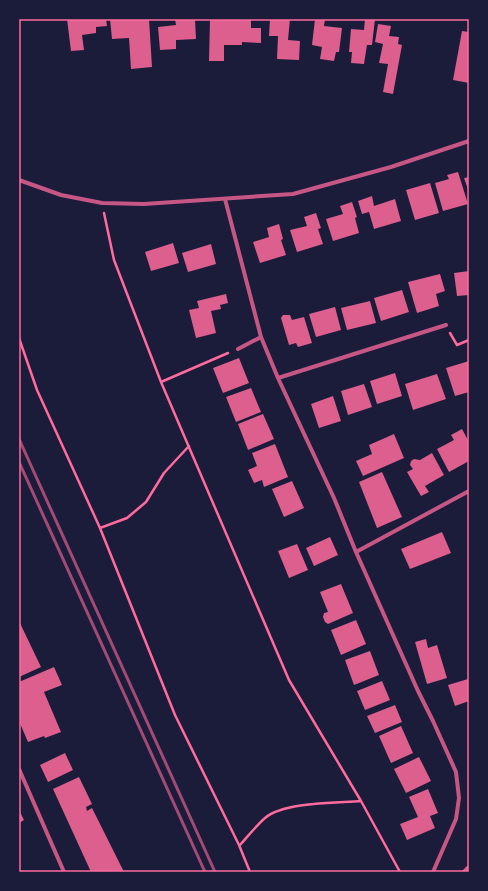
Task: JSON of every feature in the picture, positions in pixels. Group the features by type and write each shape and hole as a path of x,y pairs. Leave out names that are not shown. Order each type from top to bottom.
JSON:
{"street":[{"path":"19,180 61,195 102,203 144,204 225,200 293,194 391,167 469,141"},
{"path":"225,200 261,337 278,378 334,498 356,552 418,691 456,772 459,798 456,818 433,872"},
{"path":"278,378 446,325"},
{"path":"238,349 261,337"},
{"path":"356,552 469,492"},
{"path":"19,770 64,872"}],"path":[{"path":"102,203 114,260 161,382 289,680 361,801 400,872"},
{"path":"446,325 457,345 469,340"},
{"path":"19,338 37,390 100,528 175,715 239,845 250,872"},
{"path":"161,382 238,349"},
{"path":"100,528 127,518 146,502 164,474 189,446"},
{"path":"239,845 266,817 282,810 306,805 361,801"}],"building":[{"path":"67,19 106,19 107,26 96,27 96,33 82,35 84,50 71,51"},
{"path":"110,19 149,19 152,67 131,69 129,38 112,39"},
{"path":"175,19 195,19 196,39 176,40 176,49 160,50 158,27 176,25"},
{"path":"210,19 251,19 251,28 261,28 261,43 242,42 242,45 224,45 224,61 209,61"},
{"path":"270,19 290,19 288,40 300,41 299,60 277,59 278,36 269,36"},
{"path":"315,19 325,19 324,26 342,28 339,52 336,52 334,61 320,59 322,47 312,45"},
{"path":"365,19 375,19 372,45 367,45 364,64 351,63 352,52 349,52 351,29 364,30"},
{"path":"378,24 391,26 389,36 399,37 398,44 402,45 393,94 383,92 388,64 379,63 383,44 375,42"},
{"path":"462,31 469,32 469,83 453,80"},
{"path":"458,172 468,204 443,211 435,183 449,179 447,175"},
{"path":"469,177 469,192 464,178"},
{"path":"430,183 439,213 415,220 406,190"},
{"path":"372,196 374,206 395,199 401,221 374,229 369,212 362,214 358,201"},
{"path":"352,202 357,217 355,218 359,233 333,241 326,219 343,214 340,206"},
{"path":"316,213 321,228 318,229 323,244 297,252 290,230 307,226 304,217"},
{"path":"279,224 283,239 281,240 286,255 260,263 253,242 269,237 267,228"},
{"path":"173,243 179,263 151,271 145,252"},
{"path":"211,244 216,264 188,272 182,253"},
{"path":"469,271 469,295 457,296 454,273"},
{"path":"440,274 445,291 436,294 439,306 417,313 408,282"},
{"path":"402,290 409,312 381,321 374,298"},
{"path":"226,294 228,303 220,305 221,309 211,311 216,333 196,338 189,310 199,308 197,301"},
{"path":"370,301 376,323 347,330 341,308"},
{"path":"335,307 341,330 316,337 309,314"},
{"path":"283,315 290,315 292,320 304,317 312,343 298,347 296,343 289,345 281,318"},
{"path":"239,358 249,383 223,393 213,368"},
{"path":"469,361 469,392 455,396 446,368"},
{"path":"395,373 402,396 377,404 370,381"},
{"path":"437,374 446,399 413,410 405,384"},
{"path":"364,384 372,407 348,415 341,391"},
{"path":"251,388 261,412 236,422 226,397"},
{"path":"333,396 341,421 319,428 311,404"},
{"path":"263,414 274,439 248,450 238,424"},
{"path":"462,429 469,442 469,461 449,472 437,449 454,440 451,435"},
{"path":"394,434 404,458 363,476 356,461 372,454 369,445"},
{"path":"275,444 288,477 264,487 262,480 254,483 248,470 257,466 252,453"},
{"path":"432,453 444,475 425,486 429,492 421,496 407,472 413,469 410,465 411,461 414,459 420,460"},
{"path":"382,472 402,517 377,528 359,482"},
{"path":"292,481 304,508 284,517 272,489"},
{"path":"442,532 451,553 410,569 401,549"},
{"path":"330,537 338,555 314,566 306,548"},
{"path":"297,544 308,570 289,578 278,551"},
{"path":"341,584 353,613 328,624 325,622 323,617 324,613 328,612 320,592"},
{"path":"356,620 366,644 341,655 331,630"},
{"path":"19,621 41,667 19,677"},
{"path":"426,639 428,648 437,645 447,678 427,684 415,642"},
{"path":"370,651 379,675 354,685 345,660"},
{"path":"54,667 62,685 44,692 61,732 28,742 19,721 19,682"},
{"path":"468,679 469,701 455,706 448,685"},
{"path":"382,681 390,700 365,710 357,691"},
{"path":"395,705 402,722 375,733 367,716"},
{"path":"401,726 413,753 391,763 379,736"},
{"path":"65,753 73,770 48,782 40,765"},
{"path":"419,757 431,781 406,793 394,769"},
{"path":"79,777 92,804 86,807 87,811 92,808 124,872 91,872 53,789"},
{"path":"428,789 438,813 430,816 435,828 407,840 400,824 418,817 409,797"},
{"path":"19,810 24,820 19,823"},
{"path":"469,864 469,872 461,872"}],"railway":[{"path":"19,439 215,872"},
{"path":"19,462 205,872"}]}
